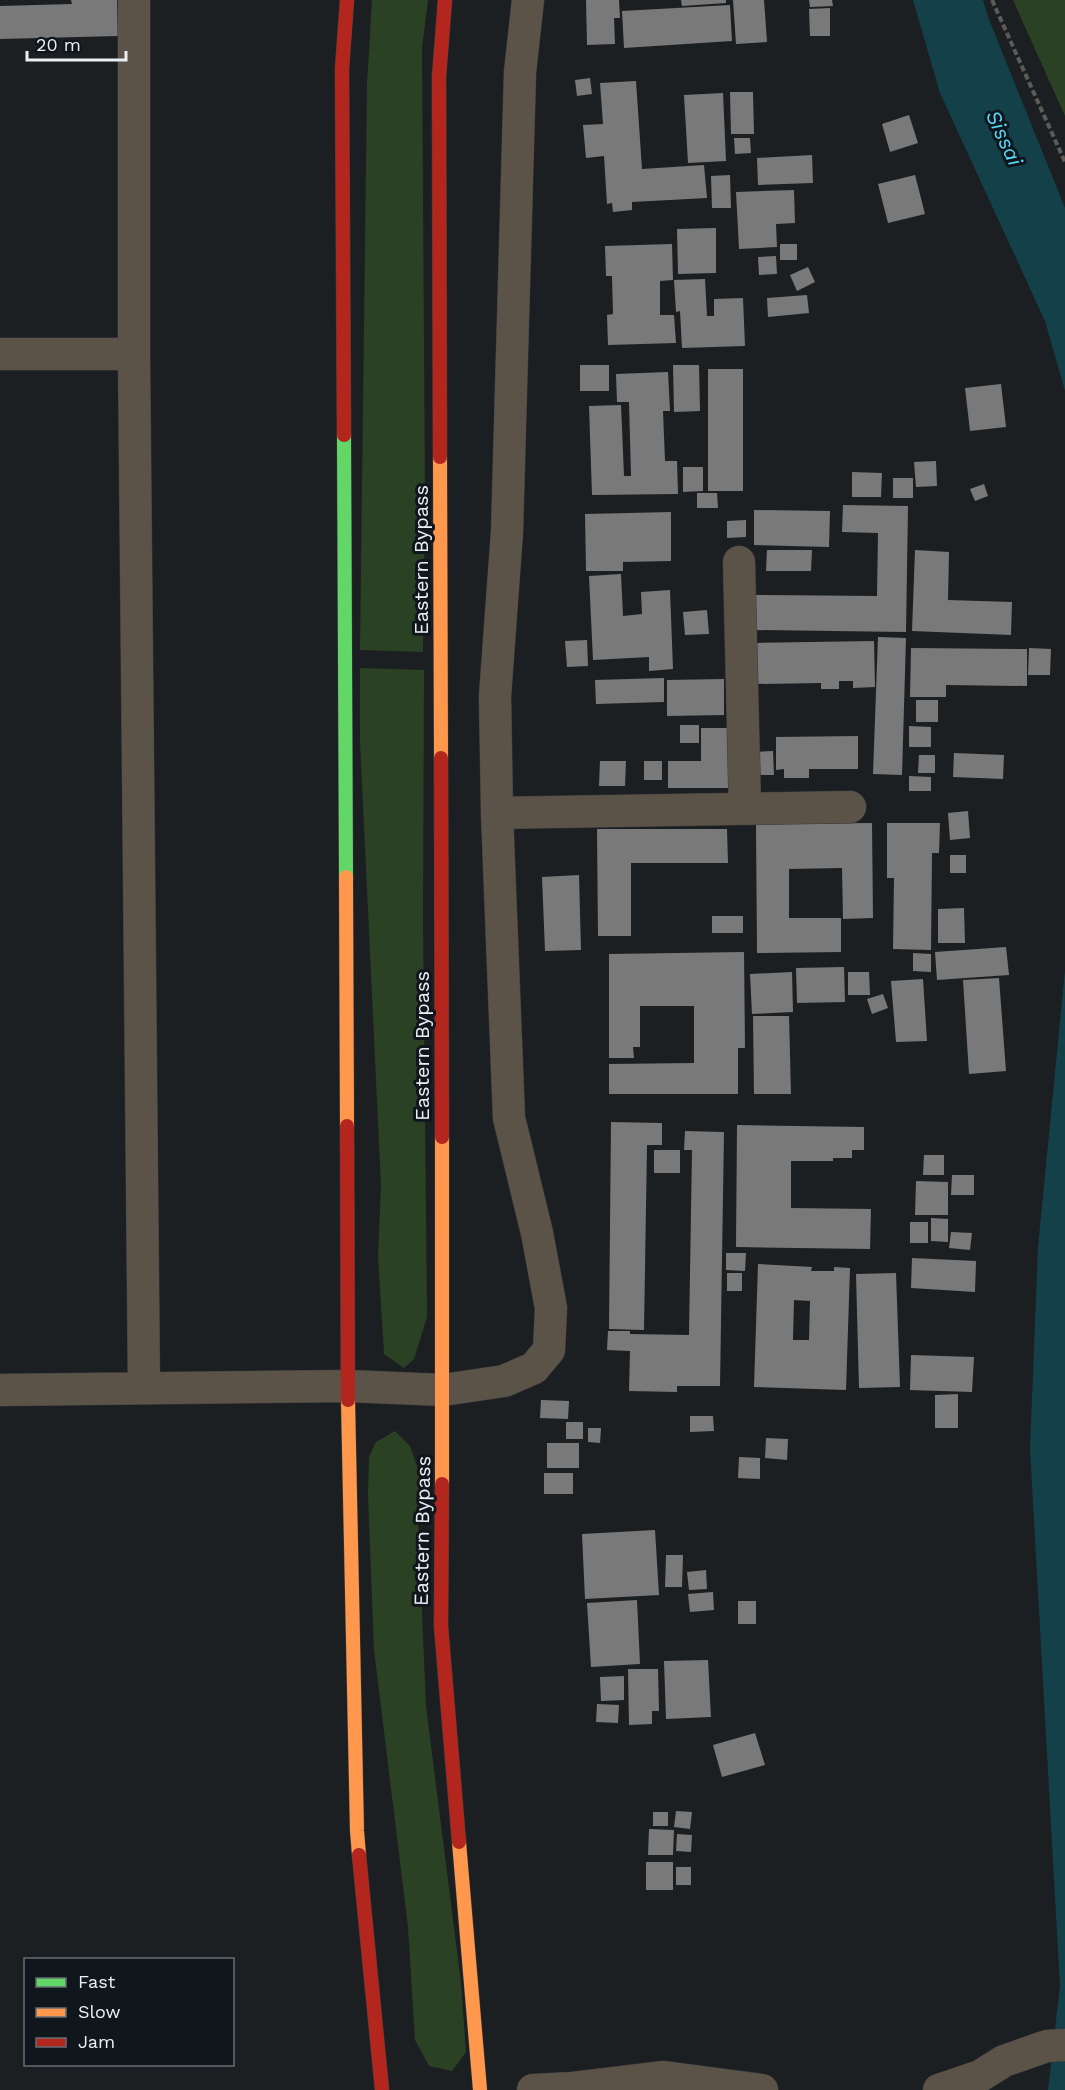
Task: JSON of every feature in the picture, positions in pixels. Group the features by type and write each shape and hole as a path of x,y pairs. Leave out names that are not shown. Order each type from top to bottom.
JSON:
{"highway":[{"path":"347,0 342,69 348,1386 357,1831 382,2090"},
{"name":"Eastern Bypass","path":"445,0 439,77 443,1390 441,1626 480,2090"}],"street":[{"path":"134,0 134,354 144,1388"},
{"path":"0,1390 348,1386 443,1390 504,1381 534,1368 549,1350 551,1308 537,1233 509,1118 497,813 495,696 507,532 520,72 528,0"},
{"path":"0,354 134,354"},
{"path":"739,562 745,808"},
{"path":"497,813 850,807"},
{"path":"939,2090 980,2076 1004,2061 1056,2045"},
{"path":"533,2090 573,2088 664,2077 762,2090"}],"path":[{"path":"992,0 1065,162"}],"green space":[{"path":"372,0 428,0 422,48 425,496 423,652 360,650 367,84"},
{"path":"1013,0 1065,0 1065,116"},
{"path":"360,668 424,670 423,921 427,1317 414,1359 404,1368 384,1354 378,1256 381,1186 360,741"},
{"path":"395,1431 410,1446 420,1475 418,1518 426,1706 461,1983 466,2052 452,2071 429,2066 415,2040 408,1927 374,1650 368,1494 369,1457 376,1442"}],"water":[{"name":"Sissai","path":"913,0 983,0 1065,208 1065,391 1045,321 940,93"},
{"path":"1065,970 1065,2090 1048,2090 1060,1986 1030,1449 1038,1247"}],"building":[{"path":"71,0 117,0 118,36 0,39 0,6 72,4"},
{"path":"586,0 619,0 620,18 614,18 615,44 587,45"},
{"path":"681,0 726,0 726,3 682,6"},
{"path":"733,0 764,0 767,42 736,44"},
{"path":"809,0 832,0 833,6 810,7"},
{"path":"730,5 732,41 624,48 622,11"},
{"path":"830,8 830,36 810,36 809,9"},
{"path":"590,78 592,94 577,96 575,80"},
{"path":"636,81 642,169 704,165 707,198 632,202 632,210 613,212 612,203 607,204 604,156 586,158 583,125 603,124 600,83"},
{"path":"730,92 753,92 754,134 731,134"},
{"path":"723,93 726,161 688,163 684,95"},
{"path":"909,115 918,143 890,152 882,124"},
{"path":"734,138 750,138 751,153 735,154"},
{"path":"812,155 813,183 758,185 757,158"},
{"path":"730,175 731,208 712,208 711,176"},
{"path":"915,175 925,214 888,223 878,184"},
{"path":"794,190 795,223 776,224 777,247 739,249 736,192"},
{"path":"716,228 716,273 678,274 677,229"},
{"path":"672,244 673,280 660,281 660,315 674,315 676,343 608,345 607,315 613,314 612,276 606,276 605,246"},
{"path":"780,244 797,244 797,260 780,260"},
{"path":"776,256 777,274 759,275 758,257"},
{"path":"808,267 815,282 797,291 790,275"},
{"path":"705,279 707,316 714,316 714,299 743,298 745,346 682,348 680,311 676,312 674,280"},
{"path":"807,295 809,313 768,317 767,298"},
{"path":"580,365 609,365 609,391 580,391"},
{"path":"673,365 699,365 700,411 674,412"},
{"path":"708,369 743,369 743,491 708,491"},
{"path":"668,372 670,411 663,411 665,461 677,461 678,494 592,495 589,406 621,405 624,476 631,476 629,402 617,402 616,374"},
{"path":"1001,384 1006,427 970,431 965,388"},
{"path":"936,461 937,486 916,487 914,462"},
{"path":"683,467 703,467 703,491 683,492"},
{"path":"852,472 882,473 881,497 852,497"},
{"path":"893,478 913,478 913,498 893,498"},
{"path":"984,484 988,496 975,501 970,489"},
{"path":"697,493 717,493 718,508 697,508"},
{"path":"843,505 908,506 906,632 754,630 754,595 877,596 878,533 842,532"},
{"path":"754,510 830,511 829,547 754,545"},
{"path":"671,512 671,561 623,562 623,571 586,571 585,514"},
{"path":"746,520 746,537 727,538 727,521"},
{"path":"767,550 812,550 811,571 766,571"},
{"path":"915,550 949,552 948,600 1012,602 1011,635 912,631"},
{"path":"621,574 623,616 642,614 641,592 670,590 673,669 649,671 649,657 593,660 589,576"},
{"path":"707,610 709,634 685,635 683,612"},
{"path":"878,637 906,638 902,775 873,774"},
{"path":"587,640 588,666 567,667 565,641"},
{"path":"874,641 875,687 853,688 853,681 839,681 839,689 821,689 821,683 754,684 753,643"},
{"path":"911,648 1027,649 1027,686 946,685 946,697 910,697"},
{"path":"1029,648 1051,649 1050,675 1028,675"},
{"path":"664,678 664,702 596,704 595,680"},
{"path":"724,679 724,715 667,716 667,680"},
{"path":"916,700 938,700 938,722 916,722"},
{"path":"680,725 699,725 699,743 680,743"},
{"path":"909,726 931,727 931,747 909,747"},
{"path":"701,728 729,728 728,788 668,788 668,761 701,761"},
{"path":"858,736 858,769 809,769 809,778 784,778 784,769 776,770 776,737"},
{"path":"773,751 774,775 755,775 754,752"},
{"path":"954,753 1004,755 1003,779 953,777"},
{"path":"919,755 935,755 935,773 918,773"},
{"path":"600,761 626,761 625,786 599,786"},
{"path":"644,761 662,761 662,780 644,780"},
{"path":"909,776 931,777 931,791 909,791"},
{"path":"968,811 970,838 950,840 948,813"},
{"path":"872,823 873,918 843,919 842,868 789,869 789,918 841,918 841,952 757,953 756,824"},
{"path":"887,823 940,823 939,853 932,853 931,950 893,949 894,878 887,878"},
{"path":"597,829 727,829 728,863 631,863 631,936 598,936"},
{"path":"950,855 966,855 966,873 950,873"},
{"path":"579,875 581,950 545,951 542,877"},
{"path":"964,908 965,943 938,943 938,909"},
{"path":"712,916 743,916 743,933 712,933"},
{"path":"1006,947 1009,975 937,980 935,952"},
{"path":"744,952 745,1048 738,1048 738,1094 609,1094 609,1064 694,1063 694,1006 640,1006 640,1047 633,1047 634,1058 609,1058 609,954"},
{"path":"913,953 931,954 931,972 913,971"},
{"path":"844,967 845,1002 797,1003 796,968"},
{"path":"792,972 793,1012 752,1014 750,974"},
{"path":"848,972 869,972 870,995 848,995"},
{"path":"999,978 1006,1071 969,1074 963,980"},
{"path":"923,979 927,1041 896,1042 891,981"},
{"path":"883,994 888,1008 872,1014 867,999"},
{"path":"753,1016 789,1016 791,1094 754,1094"},
{"path":"611,1122 662,1123 662,1145 647,1145 644,1330 609,1329"},
{"path":"737,1125 864,1127 864,1150 852,1150 852,1158 833,1158 833,1161 791,1161 791,1208 871,1209 870,1249 736,1247"},
{"path":"685,1131 724,1132 720,1386 677,1386 677,1392 629,1391 630,1351 607,1350 608,1331 630,1331 630,1334 689,1335 692,1150 684,1150"},
{"path":"654,1150 680,1150 680,1173 654,1173"},
{"path":"924,1155 944,1155 944,1175 923,1175"},
{"path":"952,1175 974,1175 974,1195 951,1195"},
{"path":"916,1181 948,1182 948,1215 915,1215"},
{"path":"931,1218 948,1219 948,1242 931,1241"},
{"path":"910,1222 928,1222 928,1243 910,1243"},
{"path":"951,1232 972,1233 970,1250 949,1248"},
{"path":"726,1253 746,1253 745,1271 726,1270"},
{"path":"912,1258 976,1261 975,1292 911,1288"},
{"path":"758,1264 812,1267 811,1271 834,1271 834,1267 850,1268 846,1390 754,1387","holes":["794,1300 810,1301 809,1340 793,1340"]},
{"path":"727,1273 742,1273 742,1291 727,1291"},
{"path":"896,1273 900,1387 859,1388 856,1274"},
{"path":"911,1355 974,1357 972,1392 910,1390"},
{"path":"958,1394 958,1428 935,1428 935,1395"},
{"path":"541,1400 569,1401 568,1419 540,1418"},
{"path":"690,1416 713,1416 714,1431 690,1432"},
{"path":"566,1422 583,1422 583,1439 566,1439"},
{"path":"588,1428 601,1428 600,1443 588,1442"},
{"path":"766,1438 788,1439 787,1460 765,1458"},
{"path":"547,1443 579,1443 579,1468 547,1468"},
{"path":"739,1457 760,1458 760,1479 738,1478"},
{"path":"544,1473 573,1473 573,1494 544,1494"},
{"path":"655,1530 659,1595 585,1599 582,1534"},
{"path":"666,1555 683,1555 682,1587 665,1587"},
{"path":"706,1570 707,1589 689,1590 687,1572"},
{"path":"713,1592 714,1610 690,1612 688,1594"},
{"path":"637,1600 640,1664 591,1667 587,1603"},
{"path":"738,1601 756,1601 756,1624 738,1624"},
{"path":"708,1660 711,1717 666,1719 664,1661"},
{"path":"628,1669 658,1669 659,1711 652,1711 652,1724 629,1725"},
{"path":"624,1676 624,1700 601,1701 600,1677"},
{"path":"597,1704 619,1705 618,1723 596,1722"},
{"path":"755,1733 765,1765 722,1777 713,1745"},
{"path":"676,1811 692,1812 690,1829 674,1827"},
{"path":"653,1812 668,1812 668,1826 653,1826"},
{"path":"649,1829 674,1830 673,1855 648,1855"},
{"path":"677,1834 692,1835 691,1852 676,1851"},
{"path":"646,1862 673,1862 673,1890 646,1890"},
{"path":"676,1867 691,1867 691,1885 676,1885"}],"traffic: fast":[{"path":"344,435 346,877"}],"traffic: slow":[{"path":"440,457 441,758"},
{"path":"346,877 347,1126"},
{"path":"442,1137 442,1484"},
{"path":"348,1400 359,1855"},
{"path":"459,1842 480,2090"}],"traffic: jam":[{"path":"344,435 342,69 347,0"},
{"path":"440,457 439,77 445,0"},
{"path":"441,758 442,1137"},
{"path":"347,1126 348,1400"},
{"path":"442,1484 441,1626 459,1842"},
{"path":"359,1855 382,2090"}]}
